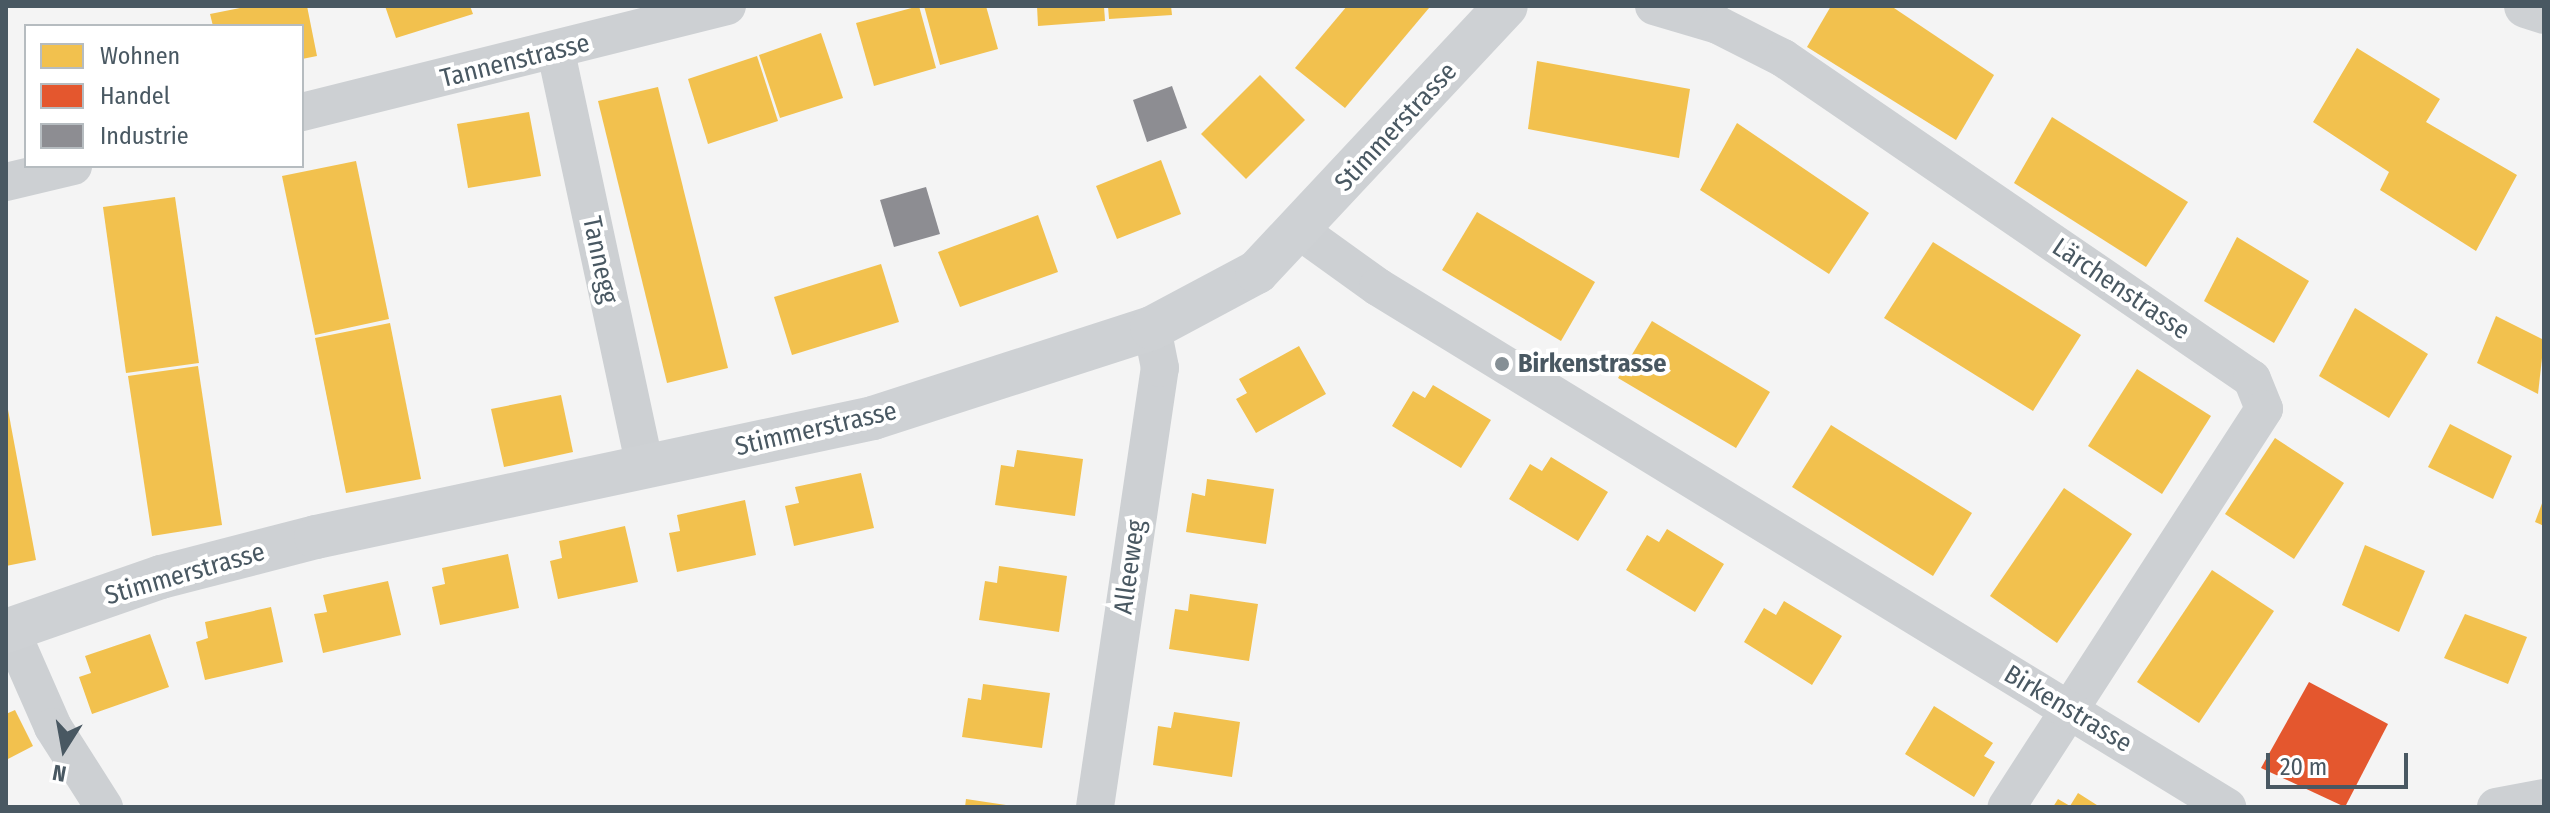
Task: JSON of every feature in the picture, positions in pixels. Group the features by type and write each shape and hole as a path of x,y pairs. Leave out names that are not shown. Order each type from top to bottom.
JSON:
{"street":[{"name":"Tannenstrasse","path":"304,112 556,52 727,6"},
{"name":"Stimmerstrasse","path":"8,630 161,577 302,540 873,418 1152,328 1231,291 1300,231 1506,6"},
{"name":"Lärchenstrasse","path":"1654,6 1718,25 1783,58 2252,379 2264,409 2071,710"},
{"path":"2526,6 2544,12"},
{"name":"Tannegg","path":"556,52 645,467"},
{"path":"6,182 65,168"},
{"name":"Birkenstrasse","path":"1300,231 1378,287 2226,807"},
{"name":"Alleeweg","path":"1095,807 1160,368 1152,328"},
{"path":"8,630 53,727 104,807"},
{"path":"2007,807 2071,710"},
{"path":"2496,807 2544,798"}],"building: Wohnen":[{"path":"250,6 307,6 317,56 304,59 304,24 212,24 210,14"},
{"path":"385,6 470,6 473,14 396,38"},
{"path":"919,6 936,68 874,86 856,23"},
{"path":"924,6 986,6 998,49 940,65"},
{"path":"1037,6 1104,6 1105,21 1038,26"},
{"path":"1108,6 1171,6 1172,15 1109,19"},
{"path":"1347,6 1429,8 1345,108 1295,68"},
{"path":"1831,6 1891,6 1994,75 1956,140 1807,47"},
{"path":"821,33 843,98 780,118 759,55"},
{"path":"2357,48 2440,99 2426,122 2517,175 2476,251 2380,190 2389,172 2313,122"},
{"path":"757,56 778,121 708,144 688,79"},
{"path":"1537,61 1690,89 1679,158 1528,129"},
{"path":"1260,75 1305,120 1246,179 1201,134"},
{"path":"658,87 728,368 667,383 598,101"},
{"path":"529,112 541,176 468,188 457,124"},
{"path":"2052,117 2188,202 2146,267 2014,183"},
{"path":"1737,123 1869,213 1829,274 1700,190"},
{"path":"1161,160 1181,214 1117,239 1096,186"},
{"path":"356,161 389,319 315,335 282,176"},
{"path":"175,197 199,363 126,373 103,207"},
{"path":"1477,212 1595,282 1561,341 1442,270"},
{"path":"1038,215 1058,272 960,307 938,252"},
{"path":"2237,237 2309,281 2274,343 2204,301"},
{"path":"1933,242 2081,335 2033,411 1884,318"},
{"path":"881,264 899,322 792,355 774,297"},
{"path":"2355,308 2428,354 2389,418 2319,376"},
{"path":"2496,316 2544,340 2538,394 2477,363"},
{"path":"1652,321 1770,392 1736,448 1618,378"},
{"path":"390,323 421,479 346,493 315,338"},
{"path":"1299,346 1326,394 1256,433 1236,399 1247,393 1239,379"},
{"path":"198,366 222,525 152,536 128,376"},
{"path":"2137,369 2211,416 2162,494 2088,446"},
{"path":"1433,385 1491,420 1461,468 1392,426 1413,391 1425,398"},
{"path":"561,395 573,452 504,467 491,409"},
{"path":"6,399 36,560 6,566"},
{"path":"2450,424 2512,456 2493,499 2428,467"},
{"path":"1831,425 1972,513 1933,576 1792,487"},
{"path":"2275,438 2344,483 2294,559 2225,514"},
{"path":"1017,450 1083,459 1075,516 995,505 1001,465 1014,467"},
{"path":"1551,457 1608,492 1578,541 1509,499 1530,464 1542,471"},
{"path":"861,473 874,528 794,546 785,506 799,503 795,487"},
{"path":"1207,479 1274,489 1266,544 1186,532 1192,493 1205,496"},
{"path":"2064,488 2132,534 2057,643 1990,596"},
{"path":"2544,498 2544,526 2535,522"},
{"path":"745,500 756,555 677,572 669,533 680,531 677,515"},
{"path":"625,526 638,582 558,599 550,561 562,558 559,541"},
{"path":"1667,529 1724,564 1695,612 1626,570 1647,535 1659,542"},
{"path":"2365,545 2425,571 2399,632 2342,605"},
{"path":"508,554 519,608 440,625 432,587 445,584 442,568"},
{"path":"999,566 1067,576 1059,632 979,620 985,581 997,583"},
{"path":"2212,570 2274,611 2199,723 2137,682"},
{"path":"388,581 401,635 323,653 314,614 327,612 323,595"},
{"path":"1190,594 1258,604 1249,661 1169,649 1175,609 1188,611"},
{"path":"1784,601 1842,636 1812,685 1744,642 1764,608 1776,615"},
{"path":"271,607 283,662 205,680 196,642 208,638 205,622"},
{"path":"2465,614 2527,637 2508,684 2444,658"},
{"path":"150,634 169,687 92,714 79,677 91,673 85,656"},
{"path":"983,684 1050,693 1042,748 962,737 968,698 981,700"},
{"path":"1934,706 1993,743 1984,756 1995,762 1974,797 1905,754"},
{"path":"15,710 33,746 6,760 6,714"},
{"path":"1174,712 1240,722 1232,777 1153,765 1158,726 1171,728"},
{"path":"2078,793 2100,807 2053,807 2058,799 2070,806"},
{"path":"966,799 1006,805 1006,807 965,807"}],"building: Handel":[{"path":"2309,682 2388,724 2345,807 2261,768"}],"building: Industrie":[{"path":"1172,86 1187,128 1147,142 1133,100"},
{"path":"926,187 940,234 894,247 880,200"}],"place":[{"name":"Birkenstrasse","path":"1502,364"}]}
